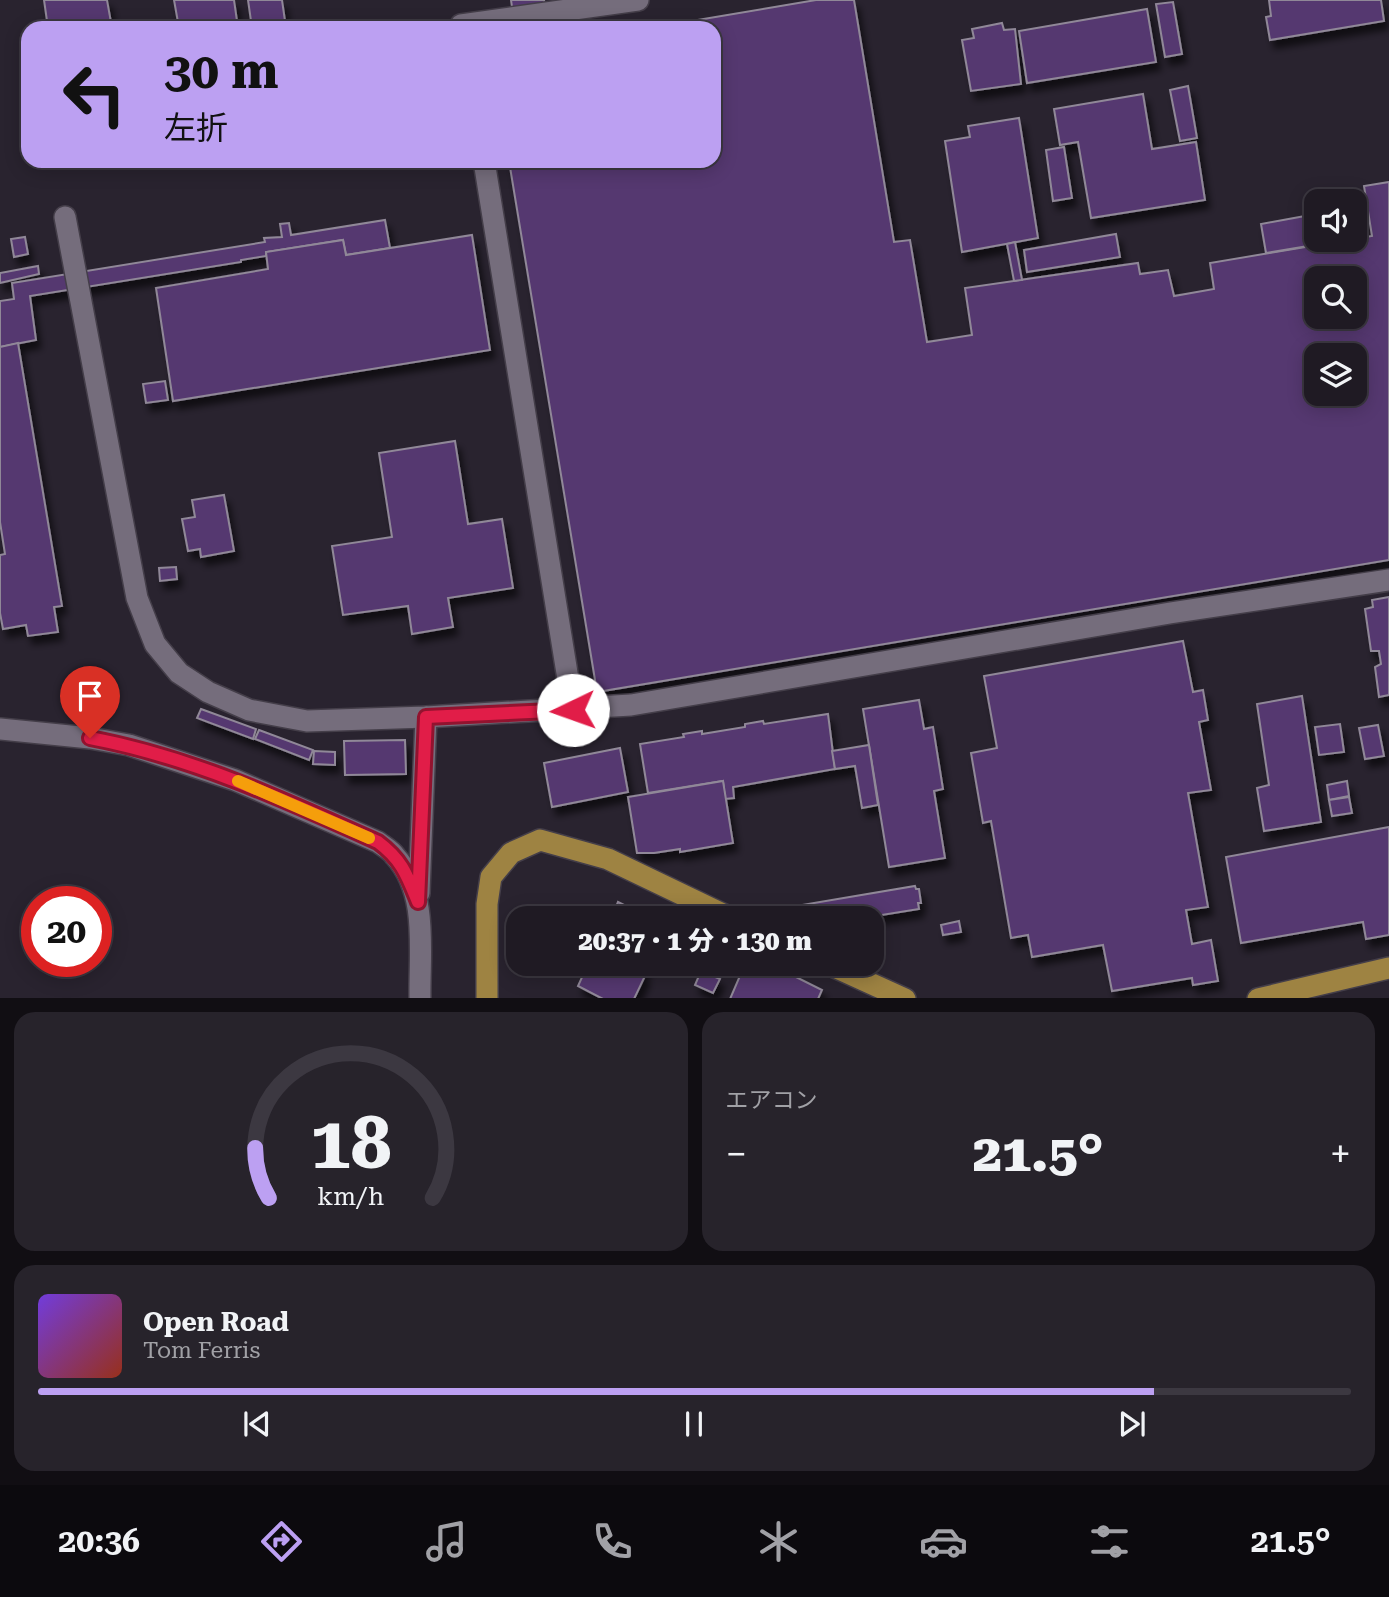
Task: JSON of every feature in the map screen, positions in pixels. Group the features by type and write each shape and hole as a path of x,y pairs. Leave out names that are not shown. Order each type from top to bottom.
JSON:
{"main road":[{"path":"487,998 486,904 491,877 511,853 541,840 608,859 706,906"},
{"path":"1262,998 1389,968"},
{"path":"854,976 903,998"}],"lane":[{"path":"495,21 638,0"},
{"path":"485,168 573,710"},
{"path":"65,217 137,598 155,644 179,673 208,692 250,710 307,721 632,705 1170,613 1389,580"},
{"path":"419,998 418,902 426,717"},
{"path":"0,729 130,745 235,780 378,842 395,855 406,871 418,902"}],"building":[{"path":"44,0 107,0 111,21 47,21"},
{"path":"174,0 234,0 237,21 178,21"},
{"path":"248,0 282,0 285,21 251,21"},
{"path":"511,0 544,0 548,21 514,21"},
{"path":"816,0 854,0 894,242 910,240 927,342 972,335 965,288 1138,263 1140,274 1168,270 1174,296 1214,289 1210,263 1304,247 1304,252 1367,252 1367,237 1372,236 1367,189 1364,186 1389,182 1389,560 597,692 510,168 721,168 721,21 692,21"},
{"path":"1269,0 1381,0 1384,21 1270,40 1266,17 1271,16"},
{"path":"1173,2 1182,54 1165,57 1156,4"},
{"path":"1147,9 1156,62 1027,83 1019,31"},
{"path":"1002,23 1004,30 1015,29 1021,84 971,91 962,40 974,38 972,29"},
{"path":"1188,86 1197,138 1180,141 1170,90"},
{"path":"1143,94 1152,149 1196,142 1205,200 1091,218 1078,142 1060,145 1054,109"},
{"path":"1019,118 1038,238 962,252 945,141 970,137 968,126"},
{"path":"1064,147 1072,198 1053,201 1046,150"},
{"path":"1304,216 1304,247 1266,253 1261,224"},
{"path":"385,220 390,248 346,255 343,240 266,252 266,256 241,262 30,296 36,340 0,347 0,301 14,299 12,283 265,242 264,238 282,237 280,224 289,223 291,235"},
{"path":"1116,234 1120,257 1027,272 1024,250"},
{"path":"472,235 490,350 173,401 156,288 268,269 266,252 343,240 346,255"},
{"path":"25,237 28,254 14,257 11,239"},
{"path":"1015,242 1022,280 1014,281 1007,244"},
{"path":"38,266 39,274 0,283 0,273"},
{"path":"18,343 62,606 54,607 58,632 28,636 26,625 3,629 0,613 0,555 5,554 0,522 0,347"},
{"path":"165,381 168,400 146,403 143,384"},
{"path":"455,441 468,524 502,519 513,588 448,598 453,627 412,634 408,606 343,615 332,546 392,537 379,453"},
{"path":"224,495 234,551 201,557 200,549 188,551 182,519 195,517 192,500"},
{"path":"176,567 177,579 160,581 159,568"},
{"path":"1389,597 1389,695 1379,697 1375,667 1381,664 1379,651 1371,651 1365,609 1373,607 1372,600"},
{"path":"1183,641 1193,692 1203,690 1208,720 1199,722 1211,790 1188,793 1208,907 1186,910 1192,944 1211,940 1218,981 1193,985 1192,978 1112,991 1103,945 1032,957 1028,935 1011,938 991,821 983,823 971,753 997,748 984,676"},
{"path":"1302,696 1321,822 1264,831 1257,788 1269,785 1257,704"},
{"path":"919,700 924,729 933,727 943,789 934,791 945,858 889,867 863,709"},
{"path":"201,709 256,729 253,739 197,718"},
{"path":"828,714 835,769 733,787 734,798 725,799 723,781 648,793 640,744 684,737 683,734 702,731 702,734 745,727 745,724 763,721 764,724"},
{"path":"1340,724 1344,752 1319,755 1315,727"},
{"path":"1378,725 1384,756 1365,759 1359,728"},
{"path":"259,730 313,750 309,760 255,739"},
{"path":"405,740 406,774 345,775 344,741"},
{"path":"869,745 878,805 862,808 855,766 835,769 832,751"},
{"path":"620,748 628,792 552,807 544,763"},
{"path":"314,751 335,752 335,765 313,764"},
{"path":"723,781 733,843 680,852 680,849 637,853 628,797"},
{"path":"1347,781 1349,796 1329,800 1327,785"},
{"path":"1349,797 1352,813 1332,816 1329,800"},
{"path":"1389,827 1389,935 1366,939 1363,922 1241,943 1226,857"},
{"path":"915,886 919,889 921,903 918,903 919,909 884,915 884,906 796,906"},
{"path":"959,921 961,932 943,935 941,925"},
{"path":"583,976 645,976 634,998 601,998 578,986"},
{"path":"699,976 720,979 713,993 695,985"},
{"path":"740,976 794,976 822,990 818,998 730,998"}],"slow traffic":[{"path":"238,781 369,838"}],"route":[{"path":"90,738 130,745 235,780 378,842 395,855 406,871 418,902 426,717 573,710"}]}
